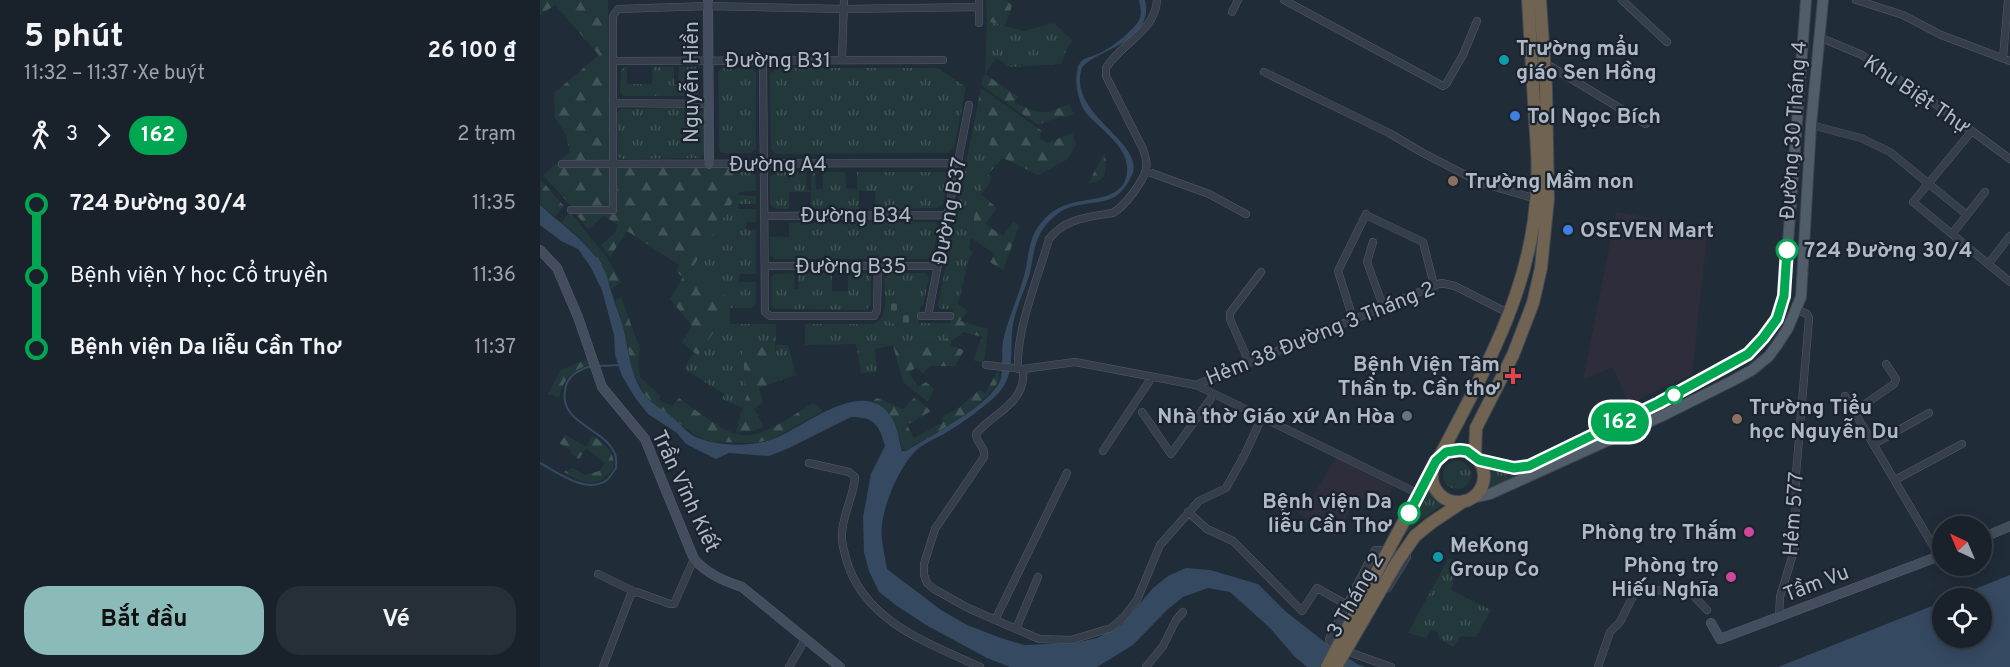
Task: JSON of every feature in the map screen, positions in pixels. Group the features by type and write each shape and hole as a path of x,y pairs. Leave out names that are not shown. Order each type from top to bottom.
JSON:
{"highway":[{"path":"1528,0 1537,154 1537,199 1525,266 1510,314 1433,468 1432,482 1439,494 1451,501 1469,499 1481,487 1484,480 1484,473 1477,458 1476,428 1517,344 1533,303 1541,268 1548,199 1540,0"},
{"path":"1440,456 1453,450 1460,450 1477,458"},
{"name":"3 Tháng 2","path":"1327,667 1433,468"},
{"name":"3 Tháng 2","path":"1336,667 1397,562 1415,536 1469,499"}],"main road":[{"name":"Đường 30 Tháng 4","path":"1477,458 1514,468 1529,466 1659,403 1748,354 1777,319 1784,296 1806,0"},
{"name":"Đường 30 Tháng 4","path":"1469,499 1490,494 1664,416 1752,370 1777,345 1801,297 1811,125 1823,0"},
{"path":"1659,403 1664,416"}],"street":[{"path":"842,60 844,0"},
{"path":"1157,0 1156,11 1148,26 1106,68 1107,76 1143,149 1147,161 1146,171 1120,209 1113,213 1065,223 1049,239 1024,322 1017,355 1019,369 1024,378 1021,388 1002,412 976,434 976,438 984,449 984,457 935,529 924,564 927,583 968,608 1039,639 1071,640 1111,628 1124,617 1137,600 1160,545 1205,496 1221,492 1226,488 1262,417"},
{"path":"1232,12 1238,0"},
{"path":"1284,0 1443,86 1463,55 1476,21"},
{"path":"1622,0 1667,42"},
{"path":"1856,0 1903,15 1941,35 2006,59 2008,0"},
{"path":"571,210 613,210 613,16 621,8 708,3 844,9 979,4 979,23"},
{"name":"Nguyễn Hiền","path":"708,3 709,164"},
{"name":"Khu Biệt Thự","path":"1819,37 1862,55 2010,159"},
{"path":"763,60 764,310 766,314 770,316 874,316 877,310 878,266"},
{"name":"Đường B31","path":"613,61 943,60"},
{"path":"1544,63 1646,124"},
{"path":"1264,72 1389,133 1481,183 1537,199"},
{"path":"613,104 708,104"},
{"name":"Đường B37","path":"950,316 924,316 938,266 969,105"},
{"path":"1811,125 1861,138 1890,152 1967,215"},
{"path":"1972,131 1913,202 2010,282"},
{"name":"Đường A4","path":"562,164 958,163"},
{"path":"1146,171 1201,191 1246,214"},
{"path":"1952,234 1985,192"},
{"name":"Đường B34","path":"764,216 948,215"},
{"path":"1353,319 1338,271 1368,216 1422,241 1434,285"},
{"path":"1989,263 2010,236"},
{"path":"1373,242 1366,262 1383,306"},
{"name":"Trần Vĩnh Kiết","path":"540,250 557,268 605,393 633,422 645,439 694,560 725,582 742,587 840,667"},
{"name":"Đường B35","path":"765,266 938,266"},
{"path":"1249,362 1230,319 1230,313 1261,272"},
{"name":"Hẻm 38 Đường 3 Tháng 2","path":"1196,385 1434,285 1448,283 1510,314"},
{"name":"Hẻm 577","path":"1779,617 1780,597 1795,548 1796,474 1809,318 1807,314 1796,309"},
{"path":"990,365 1019,369 1075,362 1196,385 1419,494"},
{"path":"1855,411 1894,384 1896,379 1886,364"},
{"path":"1103,451 1152,376"},
{"path":"1142,412 1171,454 1214,394"},
{"path":"1845,396 1932,540"},
{"path":"1874,444 1929,413"},
{"path":"1895,480 1962,444"},
{"path":"809,463 849,472 855,477 842,529 842,544 854,580 868,602 909,633 980,667"},
{"path":"995,620 1067,473"},
{"path":"1188,512 1208,529 1233,541 1302,611 1317,588 1347,605"},
{"path":"1992,534 2010,526"},
{"path":"1349,652 1406,558 1406,549"},
{"path":"1385,556 1376,550 1329,639 1330,642 1349,652 1391,667"},
{"name":"Tầm Vu","path":"1711,623 1720,639 1932,558"},
{"path":"598,574 635,592 674,604 694,560"},
{"path":"1016,629 1038,577"},
{"path":"1598,667 1610,632 1620,622 1636,590 1685,591 1691,593 1707,610"},
{"path":"603,667 630,596 635,592"},
{"path":"1146,667 1163,646 1176,620 1184,612"},
{"path":"789,667 806,638"}],"shaded area":[{"path":"1616,212 1708,228 1692,374 1629,404 1613,367 1583,380"},
{"path":"1336,457 1394,486 1383,509 1358,497 1335,537 1295,511 1304,493 1313,496"}],"green space":[{"path":"540,0 608,0 610,161 560,160 570,152 565,133 555,118 554,93 599,55 555,5 540,15"},
{"path":"986,0 1007,0 1012,6 1005,26 987,21"},
{"path":"987,21 1023,31 1054,23 1073,41 1068,46 1061,64 1010,67 996,58 985,74"},
{"path":"627,67 627,84 652,84 653,67 674,67 674,84 678,85 679,67 696,67 699,71 699,94 696,96 624,96 620,92 621,70"},
{"path":"723,68 752,68 756,72 756,149 751,153 722,153 719,149 718,71"},
{"path":"777,68 937,68 966,87 954,148 948,153 776,154 771,149 770,74"},
{"path":"985,74 1018,97 1014,102 1041,112 1069,104 1074,114 1063,118 1061,116 1038,125 981,85"},
{"path":"981,88 1042,131 1039,138 1048,143 1072,133 1076,144 1068,159 1038,175 1003,158 988,174 991,177 990,183 981,194 997,208 985,224 1003,236 1014,221 1019,226 1003,270 990,262 995,254 971,238 978,192 987,181 982,177 994,126 977,108"},
{"path":"698,108 704,114 704,154 700,158 622,159 618,157 617,114 620,109"},
{"path":"977,108 994,126 983,177 987,181 978,192 969,249 973,252 969,259 958,304 955,302 954,309 941,309 938,305"},
{"path":"1104,153 1106,161 1104,177 1088,184"},
{"path":"558,162 559,165 610,166 611,208 572,207 543,175"},
{"path":"616,167 731,167 737,195 691,270 734,302 698,355 682,343 692,326 670,299 683,277 676,272 679,265 627,231 610,257 601,245 615,233 618,225 604,216 588,229 576,214 616,213"},
{"path":"732,172 752,172 756,175 756,191 739,192 739,195 756,196 756,204 739,204 738,209 756,209 756,222 747,222 746,229 756,230 756,274 740,274 739,282 756,282 756,304 751,308 730,308 730,324 776,324 768,346 742,351 747,395 742,408 722,399 724,394 684,369 694,352 698,355 691,270 737,195"},
{"path":"776,172 806,172 807,190 811,190 811,172 815,172 816,190 823,189 823,172 845,172 846,189 857,189 857,172 945,172 949,176 943,204 937,208 876,209 875,191 859,191 859,209 811,209 811,192 789,192 789,209 776,209 770,204 770,177"},
{"path":"541,180 564,206 555,217 540,204"},
{"path":"570,212 607,258 621,282 611,289 592,251 561,222"},
{"path":"935,222 938,227 933,255 928,259 775,259 770,255 770,237 789,237 789,223"},
{"path":"794,273 795,289 798,289 798,274 832,273 832,291 848,291 848,273 867,273 871,277 871,305 866,310 775,309 771,305 771,277 775,274"},
{"path":"889,273 925,273 929,278 923,306 920,307 919,323 951,323 948,338 939,343 893,345 875,349 877,372 861,373 856,344 805,345 805,324 873,324 878,321 882,317 885,305 884,278"},
{"path":"621,297 640,349 638,364 640,377 660,395 659,400 672,406 679,398 718,425 744,435 772,428 813,403 823,411 772,439 756,443 714,442 699,438 657,407 645,395 632,371 625,331 615,300"},
{"path":"955,302 968,311 960,321 988,329 984,363 973,360 982,337 964,332 951,341 951,346 964,350 955,366 930,366 923,374 917,367 909,372 918,387 926,382 934,389 928,402 903,382 893,345 939,343 947,338"},
{"path":"885,303 914,304 913,320 899,325 889,322 885,319"},
{"path":"776,324 775,356 770,359 778,381 759,388 763,402 754,409 764,427 752,431 736,432 747,395 742,350 768,346"},
{"path":"776,345 788,345 796,375 778,381 770,359 775,356"},
{"path":"590,358 591,364 574,372 566,380 559,397 548,394 561,370"},
{"path":"998,371 1000,379 982,401 958,420 906,450 903,450 890,416 873,401 877,398 903,409 915,397 931,411 907,425 914,438 942,423 943,416 959,408 979,390 985,393"},
{"path":"566,435 586,447 593,436 598,439 611,453 614,467 603,479 591,483 564,472 573,468 585,475 599,471 605,463 586,448 579,459 570,453 571,450 559,443"},
{"path":"1457,461 1467,465 1471,475 1467,485 1457,489 1447,485 1443,475 1447,465"},
{"path":"1491,467 1507,472 1527,472 1488,490 1486,488"},
{"path":"1427,489 1442,505 1413,526 1395,545"},
{"path":"1448,559 1459,560 1451,590 1491,610 1476,637 1461,636 1453,647 1439,638 1437,631 1431,630 1426,638 1408,633"}],"water":[{"path":"1139,0 1145,0 1146,15 1140,28 1119,45 1085,64 1081,71 1081,87 1086,102 1128,152 1133,163 1132,175 1126,186 1113,198 1062,211 1041,232 1014,318 1010,369 1006,382 1000,391 974,414 920,447 906,462 890,493 882,524 887,569 941,610 967,625 1024,645 1074,643 1097,638 1122,625 1153,588 1168,576 1186,568 1210,570 1258,584 1285,611 1326,643 1365,667 1307,667 1295,657 1270,628 1230,592 1208,588 1183,597 1133,645 1097,667 1010,667 987,658 926,625 879,592 869,571 864,552 863,517 871,474 885,446 875,424 866,419 851,417 769,456 729,453 716,459 686,444 677,433 648,414 622,376 615,355 614,335 602,290 590,266 578,249 561,241 540,225 540,205 593,253 607,276 639,386 650,401 693,435 718,443 737,445 765,442 835,407 852,402 868,401 882,407 893,420 902,451 906,451 972,410 994,391 1000,381 1005,333 1024,276 1031,242 1041,223 1053,211 1078,202 1107,196 1122,186 1126,178 1126,159 1117,145 1083,108 1077,89 1077,75 1079,64 1083,60 1107,50 1133,28 1141,16"},
{"path":"2010,575 2010,667 1778,667 1932,606 1932,648 1992,648 1992,588 1977,588"}],"waterway":[{"path":"599,366 621,365"},
{"path":"540,463 572,481 590,485 607,480 616,468 616,456 610,445 576,418 569,411 565,401 566,385 571,377 591,366"}],"bus line":[{"name":"162","path":"1409,513 1436,461 1446,452 1467,451 1479,460 1514,468 1529,466 1659,403 1748,354 1777,319 1784,296 1787,250"}],"place":[{"name":"Trường mẩu giáo Sen Hồng","path":"1504,60"},
{"name":"Tol Ngọc Bích","path":"1515,116"},
{"name":"Trường Mầm non","path":"1453,181"},
{"name":"OSEVEN Mart","path":"1568,230"},
{"name":"724 Đường 30/4","path":"1787,250"},
{"name":"Bệnh Viện Tâm Thần tp. Cần thơ","path":"1513,376"},
{"name":"Nhà thờ Giáo xứ An Hòa","path":"1407,416"},
{"name":"Trường Tiểu học Nguyễn Du","path":"1737,419"},
{"name":"Bệnh viện Da liễu Cần Thơ","path":"1409,513"},
{"name":"Phòng trọ Thắm","path":"1749,532"},
{"name":"MeKong Group Co","path":"1438,557"},
{"name":"Phòng trọ Hiếu Nghĩa","path":"1731,577"}]}
